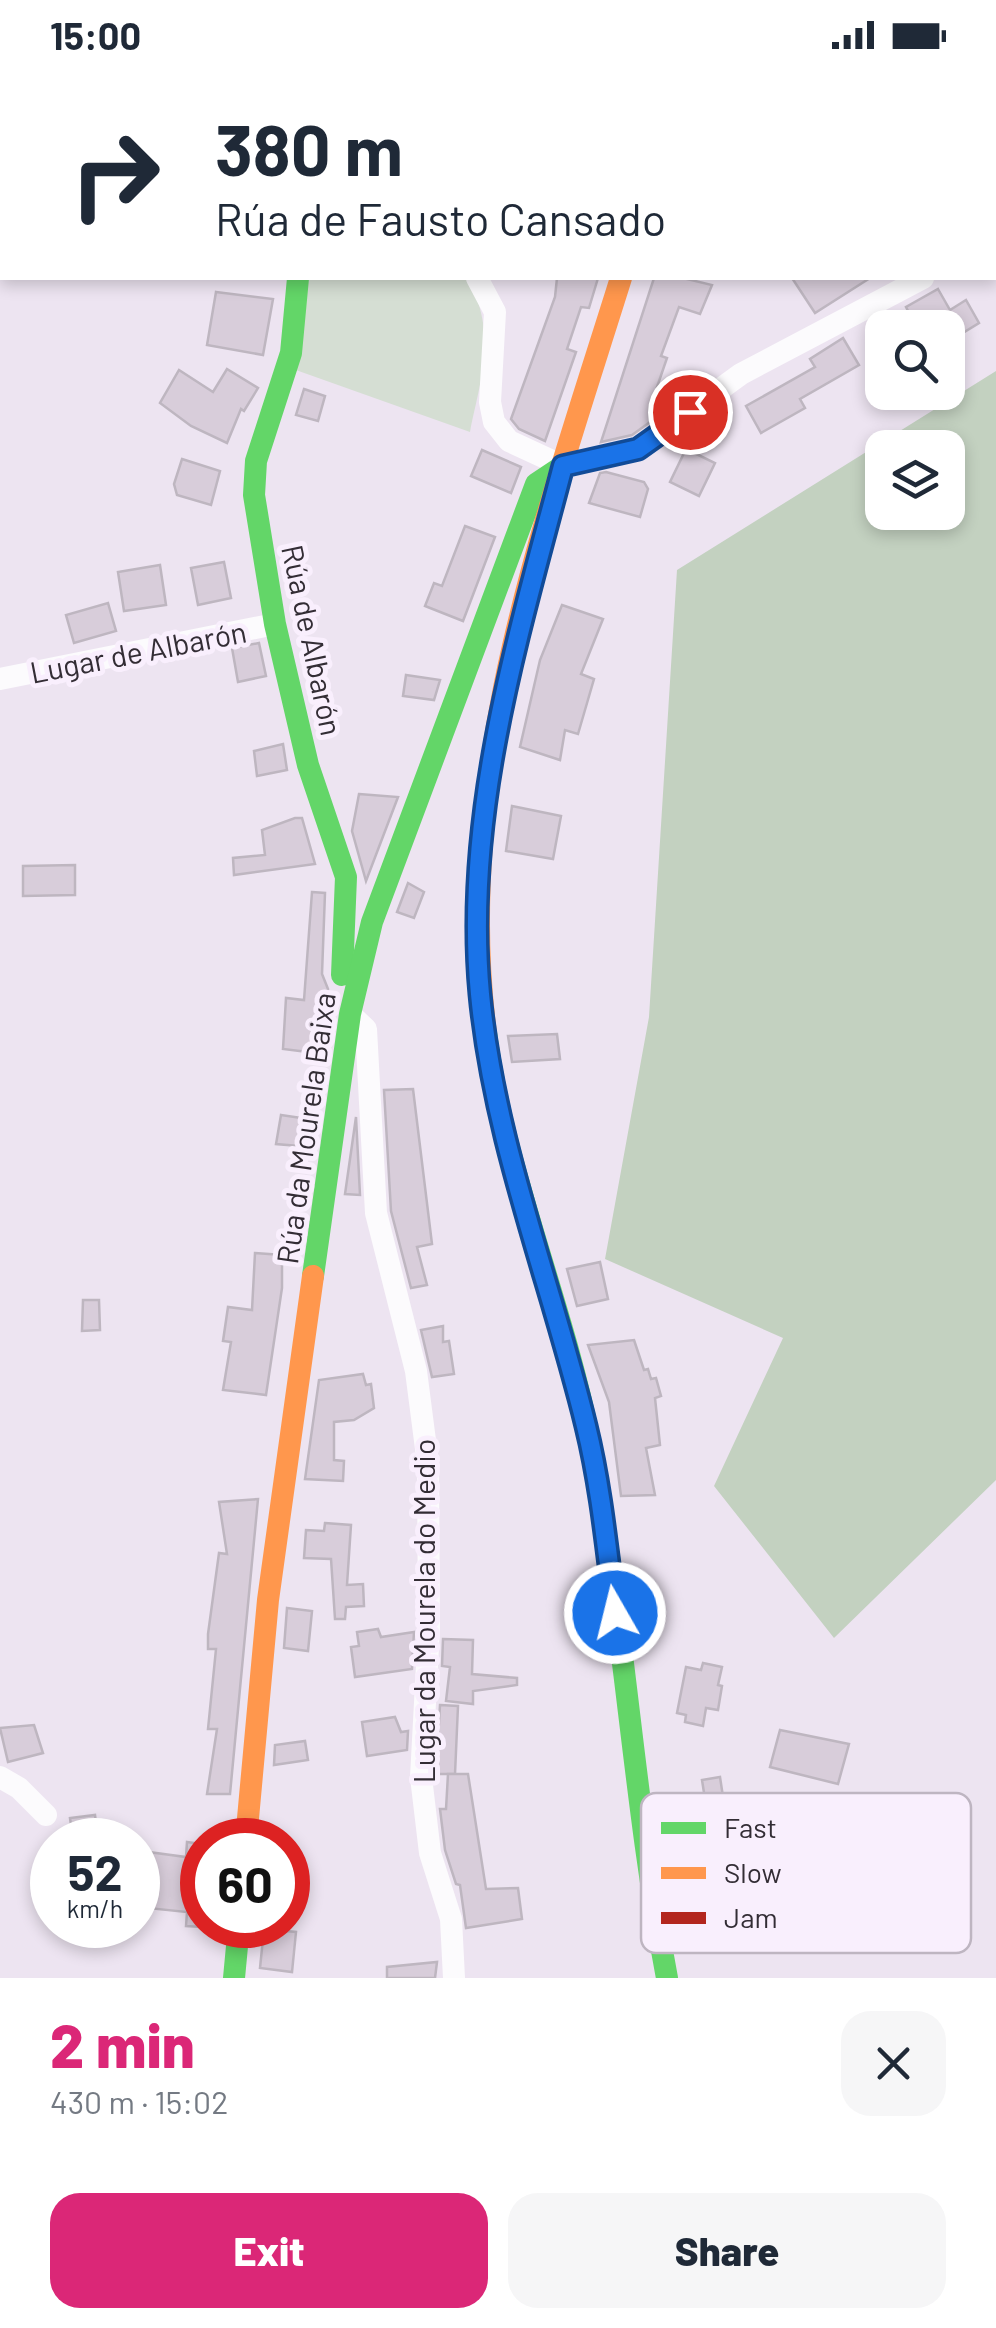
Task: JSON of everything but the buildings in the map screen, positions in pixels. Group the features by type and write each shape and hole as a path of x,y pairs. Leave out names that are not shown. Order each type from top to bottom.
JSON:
{"street":[{"name":"Rúa de Albarón","path":"298,280 290,352 256,461 254,495 275,624 308,765 346,877 341,985 350,1014"},
{"path":"478,280 495,312 490,402 494,422 510,441 563,466 638,449 740,374 919,280"},
{"path":"620,280 563,466 512,660 494,750 479,868 478,962 485,1035 510,1157 587,1430 641,1805"},
{"name":"Rúa da Mourela Baixa","path":"248,1818 268,1600 350,1014 372,922 536,484 563,466"},
{"name":"Lugar de Albarón","path":"0,679 275,624"},
{"name":"Lugar da Mourela do Medio","path":"350,1014 366,1030 376,1213 416,1371 428,1464 429,1646 421,1777 430,1853 451,1919 454,1978"},
{"path":"0,1778 19,1788 46,1815"},
{"path":"234,1978 237,1948"},
{"path":"662,1953 666,1978"}],"shaded area":[{"path":"307,280 470,280 485,337 483,372 470,432 293,369"}],"green space":[{"path":"996,371 996,1480 834,1638 714,1486 783,1338 605,1259 649,1017 677,570 865,453 865,530 965,530 965,430 901,430 933,410 965,410 965,390"}],"traffic: fast":[{"path":"298,280 291,353 256,461 254,495 275,624 308,765 346,877 342,975"},
{"path":"313,1276 350,1014 372,922 536,484 563,466"},
{"path":"486,1033 519,1186 578,1386 589,1437 611,1572 641,1811"},
{"path":"234,1978 237,1948"},
{"path":"663,1953 667,1978"}],"traffic: slow":[{"path":"486,1033 479,936 482,840 494,744 536,555 620,280"},
{"path":"248,1818 268,1600 313,1276"}],"route":[{"path":"615,1613 587,1430 496,1097 480,995 479,868 494,750 512,660 563,466 638,449 690,412"}]}
